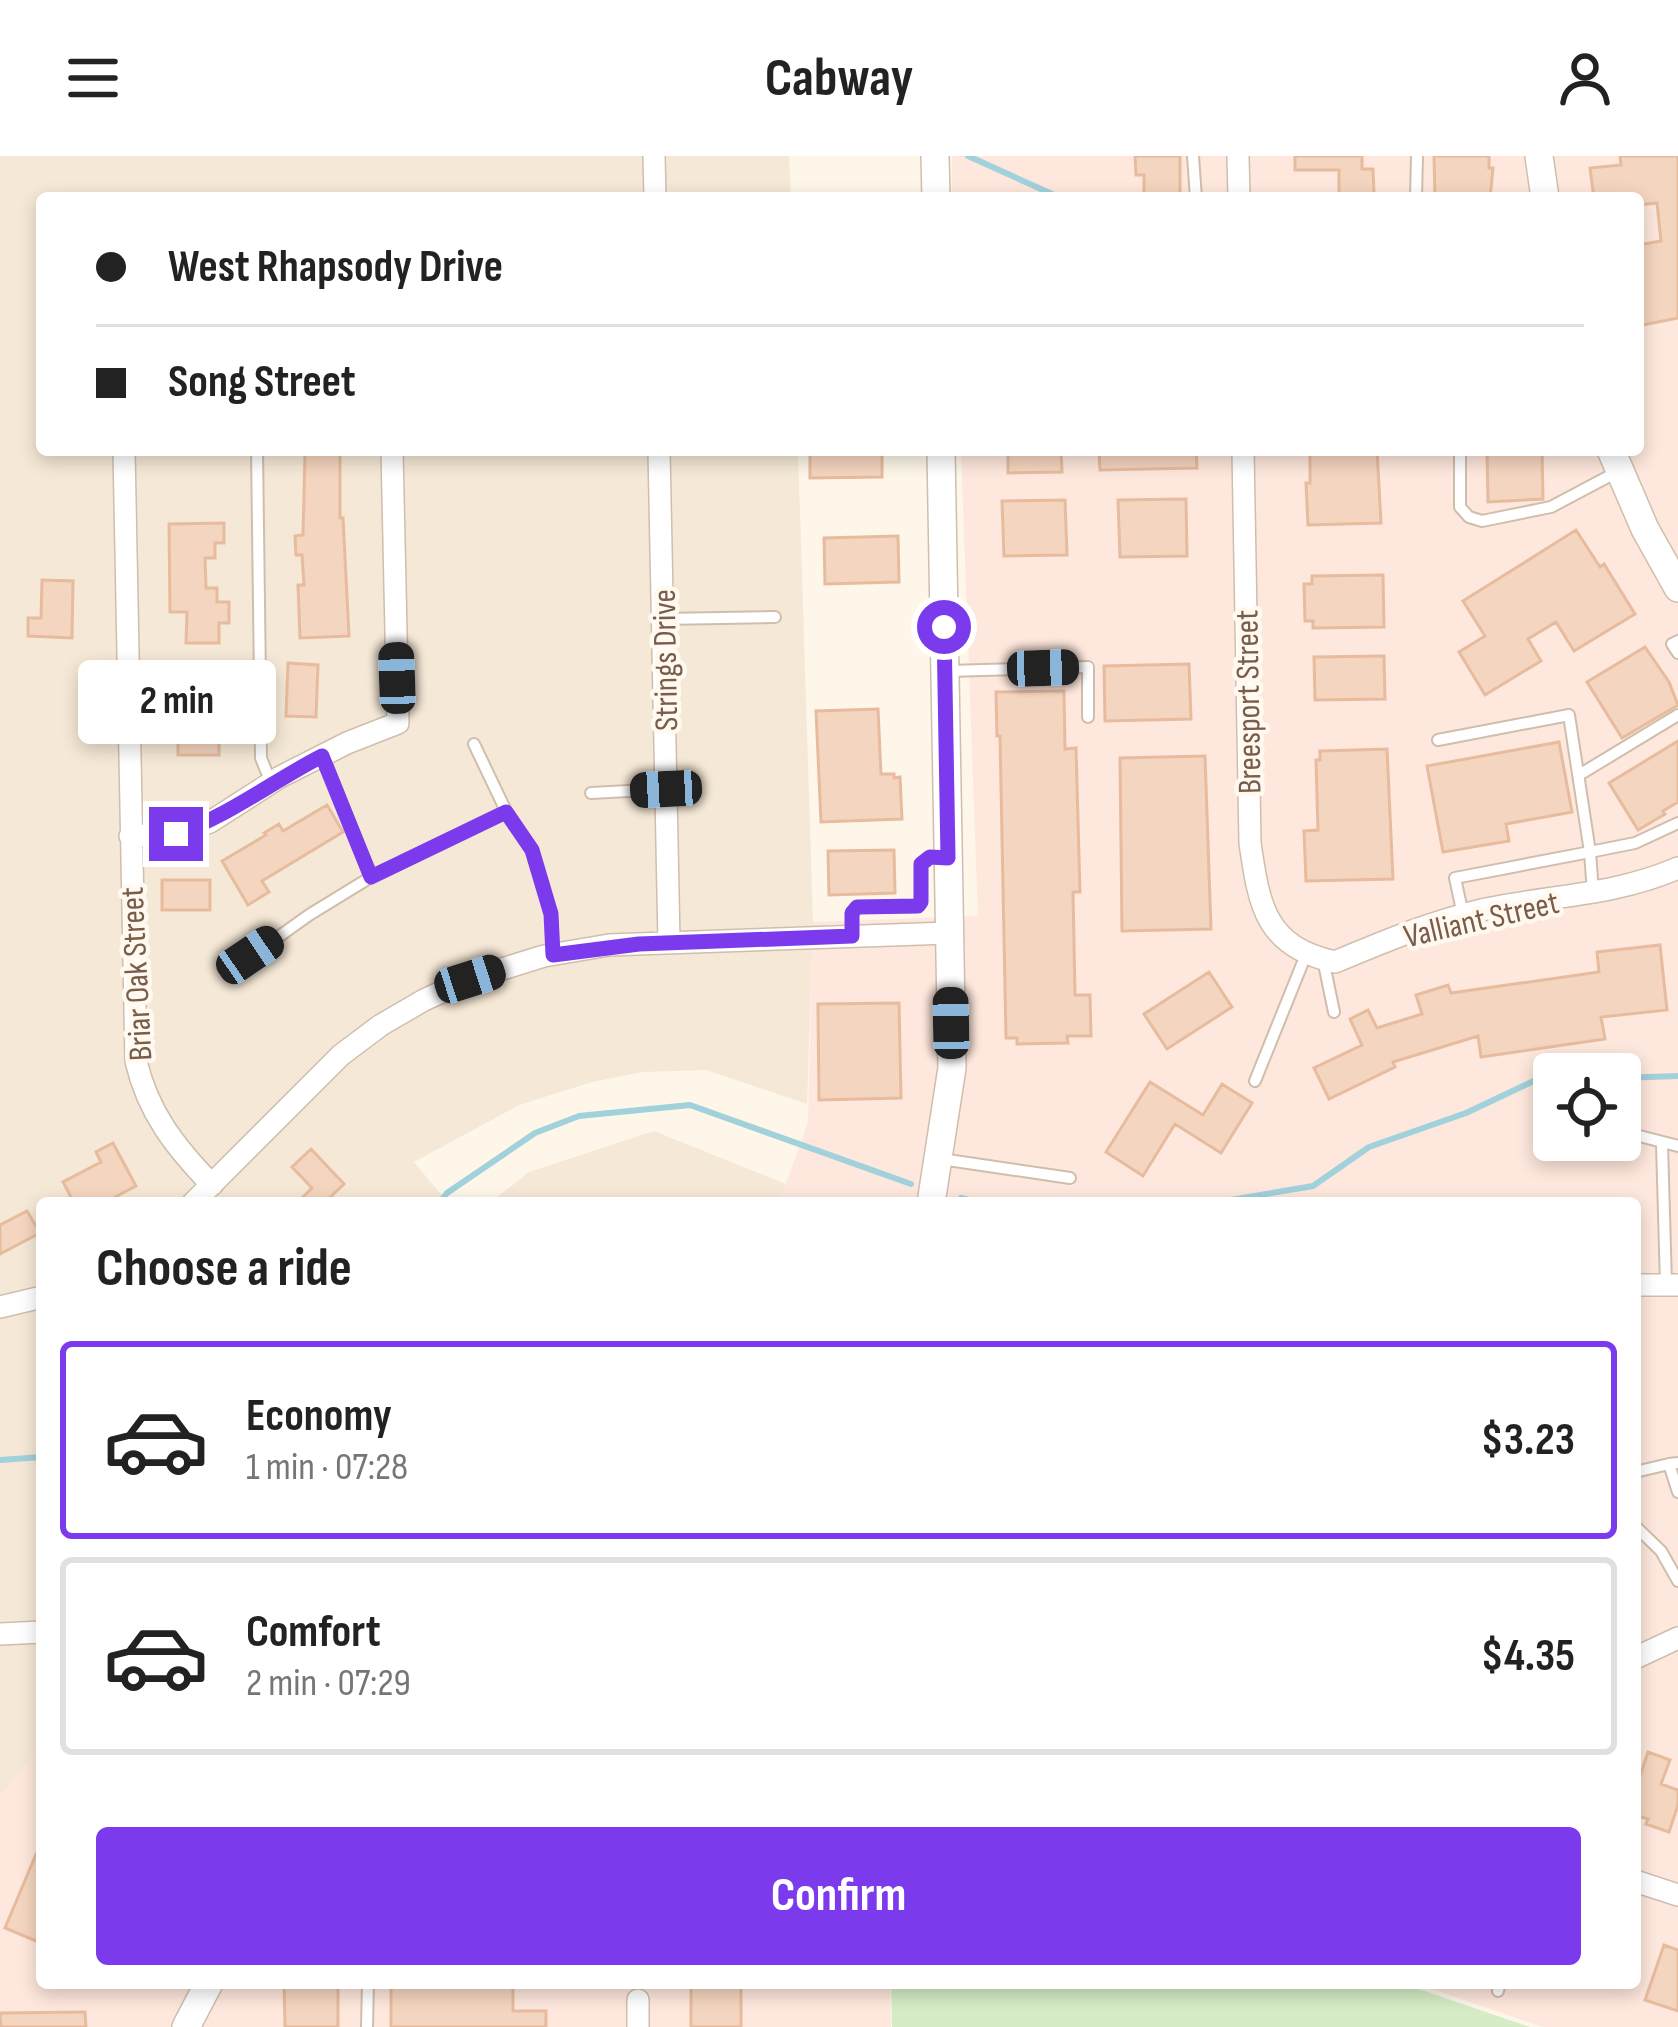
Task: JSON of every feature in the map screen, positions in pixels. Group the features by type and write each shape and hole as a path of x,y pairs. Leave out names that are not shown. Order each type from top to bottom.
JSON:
{"street":[{"path":"654,156 655,192"},
{"path":"935,156 936,192"},
{"path":"1238,156 1239,192"},
{"path":"1539,156 1544,192"},
{"name":"Briar Oak Street","path":"124,456 136,1061 149,1104 168,1137 212,1185"},
{"path":"130,836 176,834 210,822 322,756 398,723 392,456"},
{"name":"Strings Drive","path":"659,456 669,942"},
{"path":"932,1197 952,1068 940,456"},
{"name":"Breesport Street","path":"1243,456 1250,843 1257,891 1268,919 1306,952"},
{"path":"1616,460 1645,529 1678,588"},
{"name":"Valliant Street","path":"1306,952 1335,962 1420,926 1643,882 1678,868"},
{"path":"199,1197 341,1055 381,1025 470,979 517,963 609,946 949,933"},
{"path":"1641,1285 1672,1284"},
{"path":"0,1307 36,1298"},
{"path":"0,1634 36,1632"},
{"path":"1641,1655 1678,1638"},
{"path":"1641,1883 1678,1895"},
{"path":"186,2027 205,1989"},
{"path":"638,2000 638,2027"}],"lane":[{"path":"1193,156 1196,192"},
{"path":"1416,192 1417,156"},
{"path":"257,456 261,758 271,783"},
{"path":"1460,456 1460,507 1469,517 1482,521 1551,507 1616,460"},
{"path":"663,619 775,617"},
{"path":"1678,641 1672,644 1678,653"},
{"path":"944,671 1088,667 1088,717"},
{"path":"1438,740 1570,715 1593,893"},
{"path":"1579,775 1678,715"},
{"path":"474,744 506,812 532,850 551,914 553,955"},
{"path":"322,756 371,877"},
{"path":"591,793 666,789"},
{"path":"232,970 309,914 371,877 506,812"},
{"path":"1463,915 1455,878 1635,843 1678,823"},
{"path":"852,936 852,913 857,907 918,906 921,864 930,857 948,858"},
{"path":"1306,952 1334,1012"},
{"path":"1256,1081 1306,952"},
{"path":"1641,1138 1678,1146"},
{"path":"1662,1144 1672,1284"},
{"path":"938,1158 1070,1178"},
{"path":"1641,1471 1673,1463 1678,1492"},
{"path":"1641,1532 1661,1551 1678,1581"},
{"path":"367,2027 368,1989"}],"shaded area":[{"path":"0,156 789,156 791,192 36,192 36,456 798,456 813,922 807,1104 706,1070 643,1072 519,1105 414,1162 443,1197 36,1197 36,1752 0,1797"},
{"path":"952,156 1678,156 1678,2027 1543,2027 1432,1989 1641,1989 1641,1197 781,1197 808,1122 813,922 978,916 961,456 1644,456 1644,192 952,192"},
{"path":"654,1131 786,1184 781,1197 498,1197 529,1172"},
{"path":"36,1752 36,1989 890,1989 891,2027 0,2027 0,1797"}],"green space":[{"path":"891,1989 1419,1989 1530,2027 892,2027"}],"building":[{"path":"1135,156 1180,156 1180,192 1144,192 1144,175 1136,175"},
{"path":"1295,156 1362,156 1362,169 1373,169 1374,192 1339,192 1339,170 1295,170"},
{"path":"1434,156 1489,156 1491,192 1435,192"},
{"path":"1620,156 1678,156 1678,318 1644,325 1644,244 1661,241 1657,203 1644,204 1644,192 1593,192 1590,168 1621,165"},
{"path":"305,456 340,456 349,636 300,638 298,585 304,585 295,536 303,535"},
{"path":"810,456 882,456 882,477 810,478"},
{"path":"1008,456 1061,456 1062,472 1008,473"},
{"path":"1099,456 1196,456 1197,468 1100,470"},
{"path":"1310,456 1377,456 1381,523 1308,525 1306,483 1310,483"},
{"path":"1487,456 1542,456 1543,499 1488,502"},
{"path":"1186,499 1187,556 1120,557 1118,500"},
{"path":"1065,500 1067,555 1004,556 1002,501"},
{"path":"224,523 224,543 215,543 215,558 205,558 206,588 217,588 217,602 229,602 229,623 219,623 219,643 186,643 187,612 170,612 169,524"},
{"path":"1576,530 1635,614 1574,651 1556,622 1528,639 1541,661 1485,695 1459,652 1485,636 1463,601"},
{"path":"898,536 899,582 825,584 824,538"},
{"path":"1383,575 1384,627 1313,628 1313,621 1305,621 1304,584 1312,584 1312,576"},
{"path":"42,580 73,581 72,638 28,636 28,618 41,618"},
{"path":"1645,647 1678,705 1622,738 1587,682"},
{"path":"1384,656 1385,699 1315,700 1314,657"},
{"path":"288,663 318,665 316,717 286,716"},
{"path":"1189,664 1191,719 1105,721 1104,666"},
{"path":"1064,691 1065,749 1076,748 1080,892 1073,892 1075,995 1090,995 1091,1036 1067,1036 1068,1043 1017,1044 1017,1038 1006,1038 996,692"},
{"path":"878,709 881,774 900,777 902,819 821,822 816,711"},
{"path":"178,721 219,721 219,755 178,755"},
{"path":"1678,741 1678,802 1638,830 1609,783"},
{"path":"1559,742 1572,812 1506,824 1509,841 1443,852 1427,766"},
{"path":"1387,749 1393,879 1306,881 1304,831 1318,830 1316,760 1320,760 1320,751"},
{"path":"1205,756 1211,929 1122,931 1120,758"},
{"path":"327,805 343,832 262,881 269,892 248,905 222,861 279,824 283,831"},
{"path":"894,850 895,893 829,895 828,851"},
{"path":"162,880 210,880 210,910 162,910"},
{"path":"1660,945 1667,1010 1601,1017 1605,1039 1481,1057 1478,1036 1393,1062 1395,1067 1329,1099 1314,1068 1362,1045 1350,1019 1368,1010 1377,1028 1422,1014 1416,995 1448,985 1451,993 1599,972 1597,952"},
{"path":"1209,972 1232,1007 1167,1049 1144,1014"},
{"path":"899,1003 901,1098 819,1100 818,1004"},
{"path":"1150,1082 1203,1115 1222,1084 1252,1103 1221,1153 1175,1124 1143,1176 1106,1152"},
{"path":"113,1143 136,1186 115,1197 71,1197 63,1182 101,1162 96,1152"},
{"path":"311,1149 344,1184 330,1197 303,1197 312,1188 292,1167"},
{"path":"27,1211 36,1235 0,1254 0,1225"},
{"path":"1648,1752 1670,1760 1661,1784 1678,1790 1669,1832 1646,1824 1648,1819 1641,1817 1641,1773"},
{"path":"36,1854 36,1941 5,1928"},
{"path":"1664,1945 1678,1950 1678,2011 1645,2000"},
{"path":"284,1989 338,1989 338,2027 285,2027"},
{"path":"391,1989 513,1989 513,2011 546,2011 546,2027 391,2027"},
{"path":"691,1989 741,1989 741,2027 691,2027"},
{"path":"85,2012 86,2027 1,2027 0,2013"}],"waterway":[{"path":"968,156 1048,192"},
{"path":"1641,1077 1678,1076"},
{"path":"1248,1197 1313,1186 1369,1147 1466,1113 1533,1081"},
{"path":"444,1197 535,1133 579,1116 690,1105 911,1184"},
{"path":"0,1460 36,1457"}],"route":[{"path":"176,834 210,822 322,756 371,877 506,812 532,850 551,914 553,955 639,944 852,936 854,909 862,905 918,906 921,864 930,857 948,858 944,627"}]}
